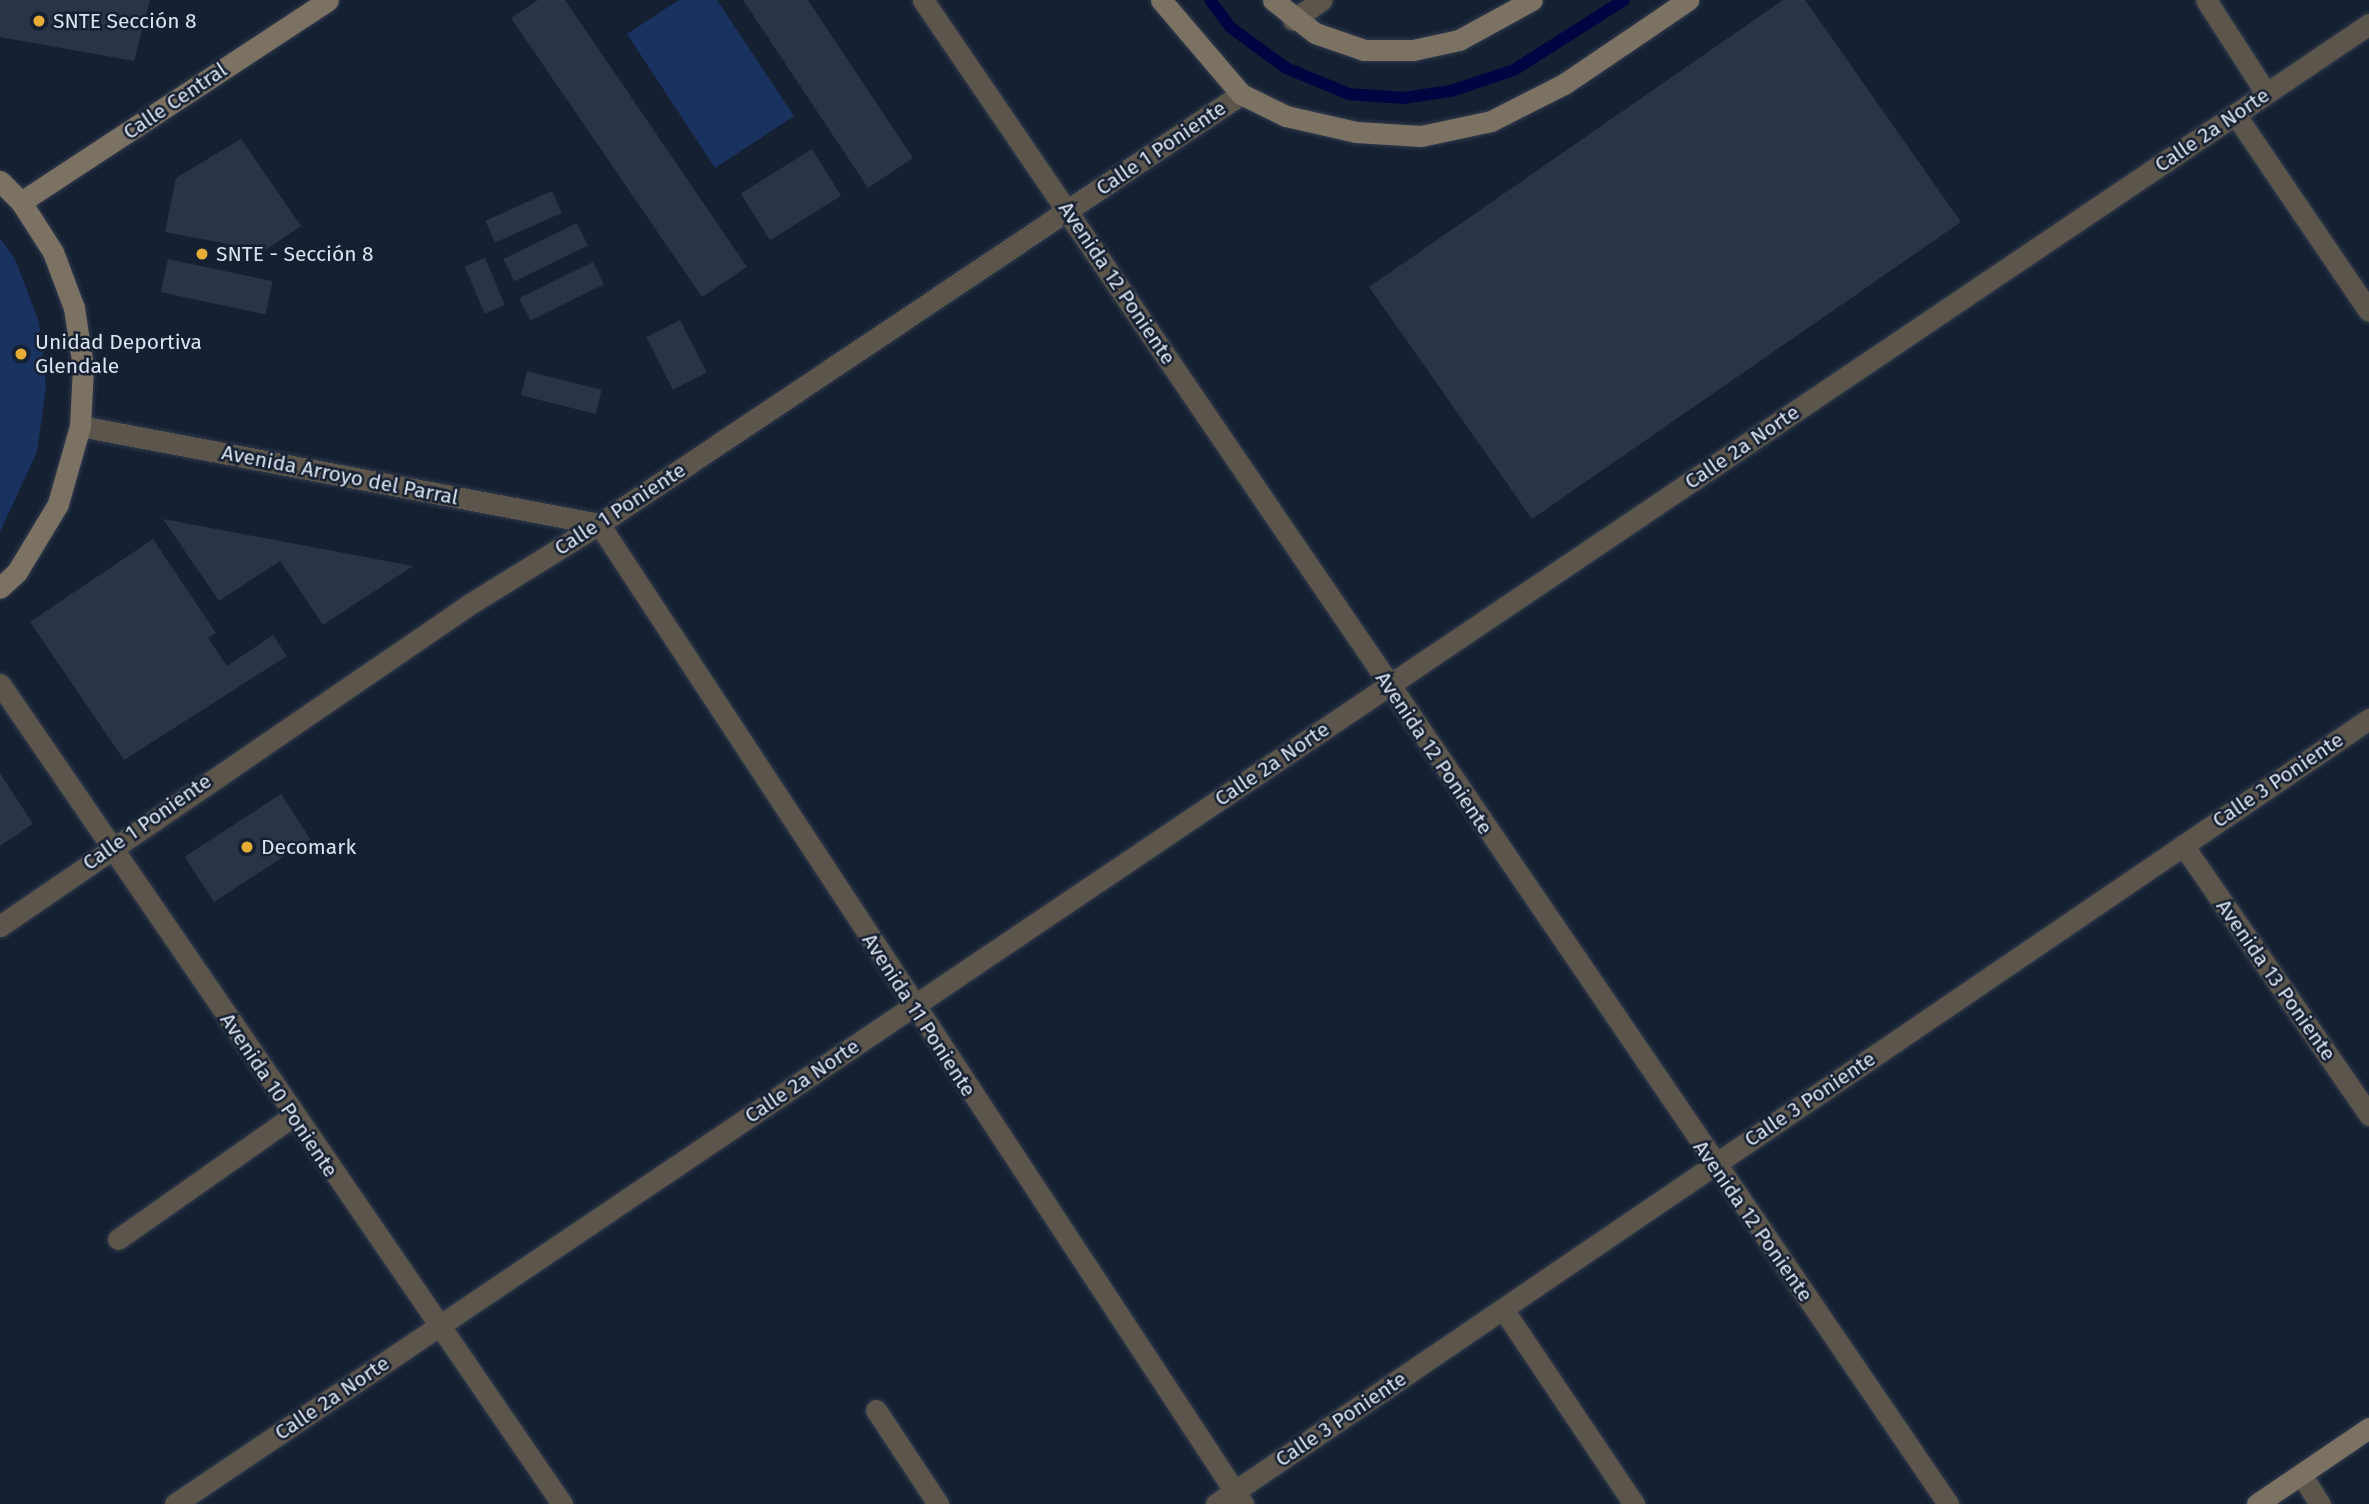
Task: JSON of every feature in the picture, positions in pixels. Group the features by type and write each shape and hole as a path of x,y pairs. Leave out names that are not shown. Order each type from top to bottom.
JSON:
{"main road":[{"name":"Calle Central","path":"21,202 328,0"},
{"path":"1161,0 1241,94 1286,116 1356,132 1433,134 1491,121 1564,84 1688,0"},
{"path":"1273,0 1293,20 1364,50 1413,50 1459,40 1532,0"},
{"path":"0,181 21,202 53,252 74,308 83,367 80,426 58,504 17,572 0,588"},
{"path":"2257,1504 2369,1428"}],"street":[{"name":"Avenida 12 Poniente","path":"923,0 1714,1165 1948,1504"},
{"path":"1293,20 1322,0"},
{"path":"2206,0 2266,93"},
{"name":"Calle 2a Norte","path":"175,1504 2369,24"},
{"name":"Calle 1 Poniente","path":"0,926 113,846 470,604 599,524 1241,94"},
{"path":"2235,114 2369,311"},
{"name":"Avenida Arroyo del Parral","path":"80,426 599,524"},
{"name":"Avenida 11 Poniente","path":"599,524 1238,1498"},
{"name":"Avenida 10 Poniente","path":"0,684 113,846 293,1116 562,1504"},
{"name":"Calle 3 Poniente","path":"1216,1504 1238,1498 1503,1308 2369,719"},
{"name":"Avenida 13 Poniente","path":"2183,845 2369,1115"},
{"path":"118,1239 293,1116"},
{"path":"1503,1308 1633,1504"},
{"path":"876,1410 938,1504"},
{"path":"2301,1474 2320,1504"}],"shaded area":[{"path":"679,0 717,0 794,116 715,168 627,34"},
{"name":"Unidad Deportiva Glendale","path":"0,238 15,259 39,322 46,387 37,452 0,532"}],"building":[{"path":"0,0 150,0 134,61 0,37"},
{"path":"538,0 565,0 747,267 702,297 511,18"},
{"path":"743,0 808,0 913,158 868,188"},
{"path":"1783,0 1805,0 1961,222 1532,519 1369,287"},
{"path":"241,139 301,226 264,251 165,232 176,178"},
{"path":"812,149 841,196 770,240 741,194"},
{"path":"552,191 562,213 495,243 485,221"},
{"path":"577,223 588,245 514,281 503,259"},
{"path":"485,258 505,305 485,314 465,267"},
{"path":"168,259 273,281 266,315 161,292"},
{"path":"593,262 604,284 530,320 519,298"},
{"path":"680,320 707,373 673,390 646,337"},
{"path":"527,371 602,390 596,414 521,395"},
{"path":"163,519 413,566 323,625 280,561 219,601"},
{"path":"153,539 216,633 208,638 227,666 273,635 287,656 124,760 30,622"},
{"path":"0,773 33,824 0,846"},
{"name":"Decomark","path":"281,794 310,839 214,902 185,857"}],"waterway":[{"path":"1210,0 1230,27 1286,68 1349,94 1403,98 1451,91 1514,70 1624,0"}],"place":[{"name":"SNTE Sección 8","path":"39,21"},
{"name":"SNTE - Sección 8","path":"202,254"},
{"name":"Unidad Deportiva Glendale","path":"21,354"},
{"name":"Decomark","path":"247,847"}]}
